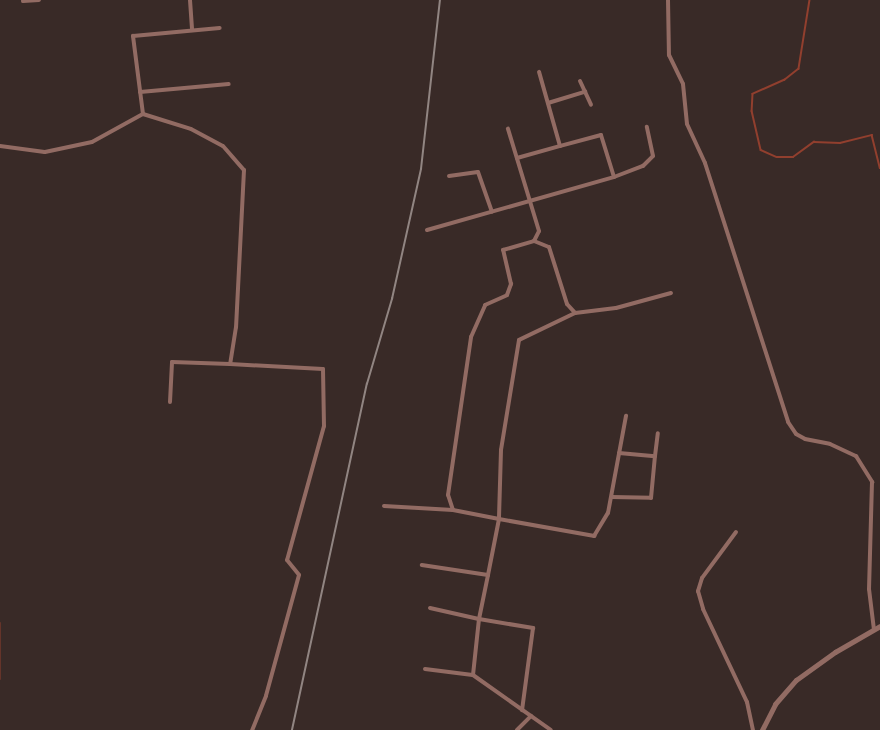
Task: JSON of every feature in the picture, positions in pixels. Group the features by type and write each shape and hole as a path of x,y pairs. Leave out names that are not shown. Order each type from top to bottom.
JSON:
{"street":[{"path":"23,1 39,0"},
{"path":"190,0 192,30"},
{"path":"668,0 670,55 683,84 687,124 705,163 788,422 796,434 805,439 830,444 856,456 872,482 869,589 874,630"},
{"path":"143,114 134,36 220,28"},
{"path":"539,72 560,146"},
{"path":"580,81 591,105"},
{"path":"140,92 229,84"},
{"path":"548,103 585,92"},
{"path":"0,146 45,152 92,142 143,114 191,129 223,146 244,170 236,327 230,364"},
{"path":"427,230 614,177 643,166 653,156 647,127"},
{"path":"508,129 539,231 534,241"},
{"path":"517,158 601,135 614,177"},
{"path":"449,176 478,172 492,212"},
{"path":"453,510 448,495 471,337 485,305 507,295 511,284 503,250 534,241 549,247 567,304 575,313"},
{"path":"473,675 479,619 499,519 501,450 519,340 575,313 616,308 671,293"},
{"path":"170,402 172,362 323,369 324,426 287,560 299,575 266,696 252,730"},
{"path":"384,506 453,510 594,536 608,513 626,416"},
{"path":"612,497 651,498 658,433"},
{"path":"619,453 656,456"},
{"path":"736,532 702,578 698,591 703,609 747,702 753,730"},
{"path":"422,565 488,575"},
{"path":"430,608 479,619 533,628 522,710"},
{"path":"762,730 775,704 796,680 818,663 880,626"},
{"path":"425,669 473,675 551,730"},
{"path":"517,730 531,716"}],"waterway":[{"path":"810,0 799,69 785,80 753,94 752,111 761,150 777,157 793,157 814,142 840,143 872,135 880,168"},
{"path":"0,623 0,679"}],"railway":[{"path":"292,730 367,384 392,299 421,169 440,0"}]}
